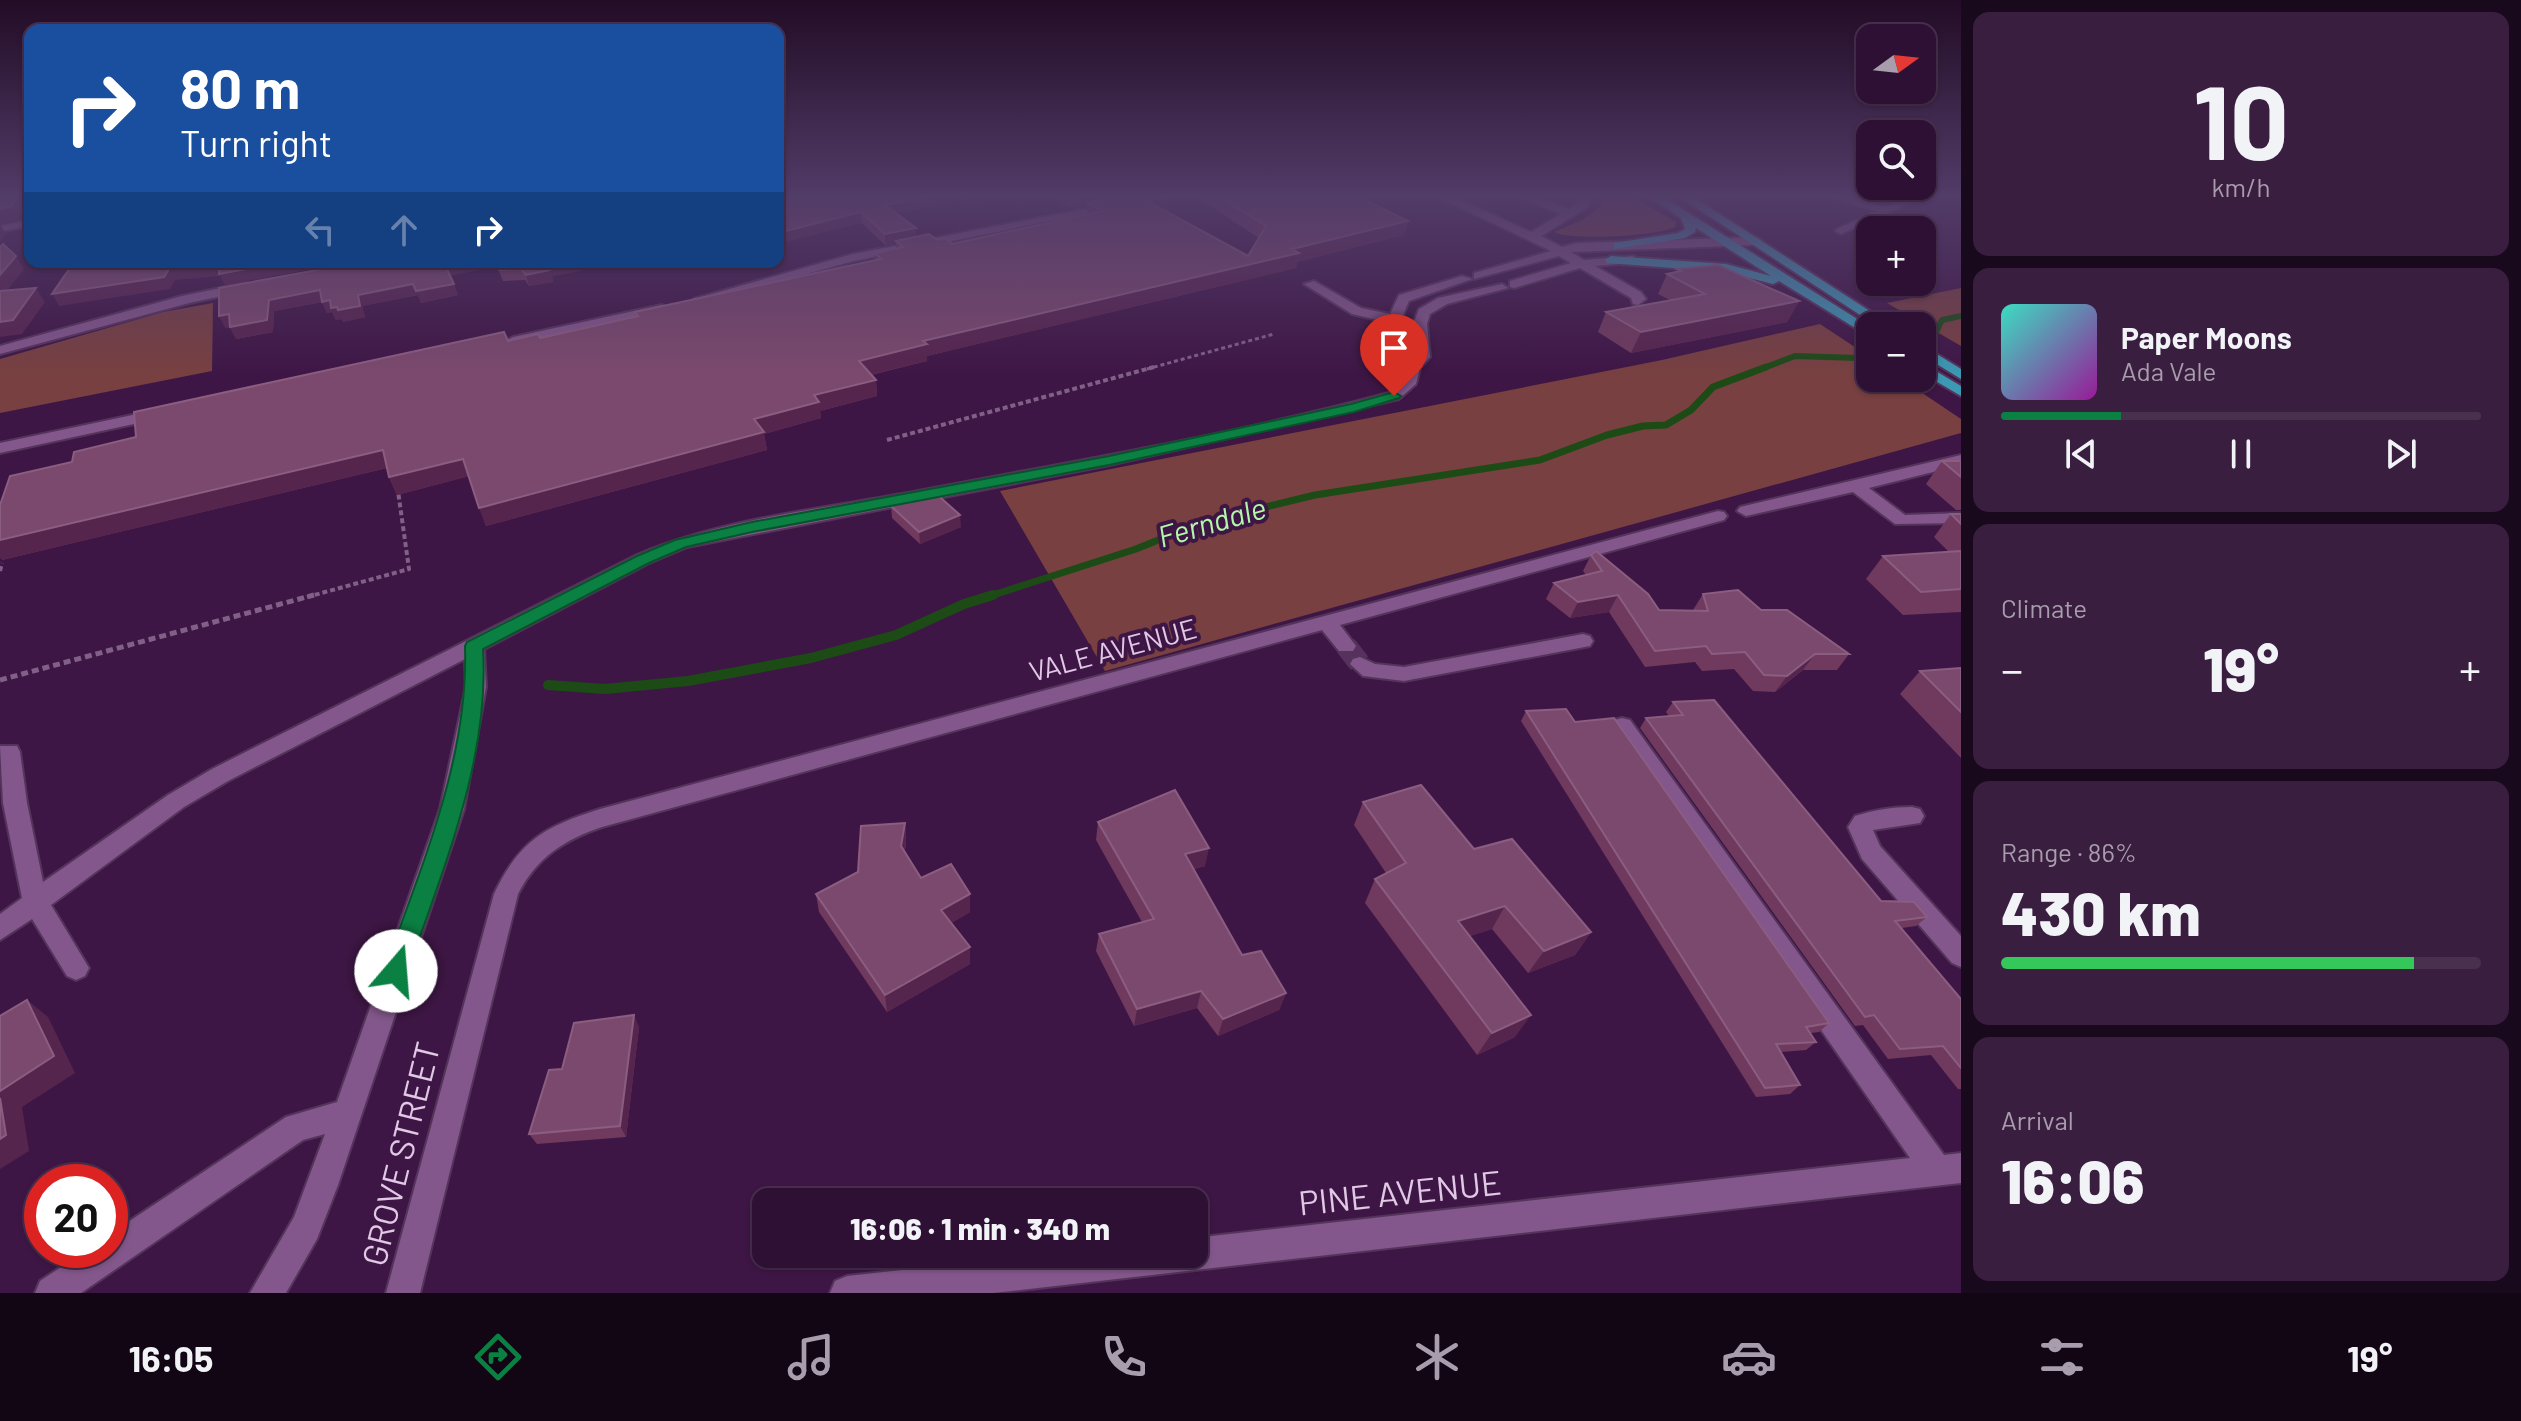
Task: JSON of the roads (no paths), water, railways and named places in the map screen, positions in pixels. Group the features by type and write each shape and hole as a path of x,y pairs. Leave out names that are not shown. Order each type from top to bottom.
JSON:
{"main road":[{"path":"1748,255 1856,324"},
{"path":"1778,255 1865,312"},
{"path":"1611,260 1708,265 1752,273 1844,316"},
{"path":"1936,358 1961,375"},
{"path":"1936,376 1961,392"}],"street":[{"path":"495,344 682,304 867,255"},
{"path":"1413,367 1394,346 1393,319 1404,298 1549,255"},
{"path":"1566,255 1636,295 1640,299 1638,301"},
{"path":"0,929 176,801 220,775 643,559 681,543 1109,460 1394,396 1411,381 1413,367 1423,357 1420,324 1424,312 1443,301 1508,286 1579,264 1716,255"},
{"path":"1310,284 1357,311 1393,319"},
{"path":"0,350 187,299 255,286"},
{"path":"0,448 170,412"},
{"path":"1746,511 1961,460"},
{"path":"1856,486 1901,520 1961,518"},
{"name":"VALE AVENUE","path":"529,852 566,829 600,818 1718,516"},
{"path":"1326,621 1346,646"},
{"path":"1360,664 1370,671 1404,674 1583,641"},
{"path":"267,1293 306,1228 452,809 476,687 474,646"},
{"path":"1622,726 1949,1169"},
{"path":"0,754 9,752 15,803 35,902 76,968"},
{"path":"1912,816 1887,817 1863,823 1861,835 1871,852 1961,955"},
{"name":"GROVE STREET","path":"403,1293 506,894 529,852"},
{"path":"52,1293 296,1127 348,1114"},
{"name":"PINE AVENUE","path":"847,1293 1949,1169"}],"waterway":[{"name":"Ferndale","path":"1936,332 1942,320 1961,316"},
{"name":"Ferndale","path":"1761,369 1795,356 1856,358"},
{"name":"Ferndale","path":"987,597 1136,549 1200,523 1315,495 1540,460 1607,435 1643,426 1666,425 1691,410 1713,387 1766,367"},
{"name":"Ferndale","path":"548,685 605,689 688,681 811,658 896,635 964,604 993,595"}],"tunnel":[{"path":"1346,646 1360,664"}]}
